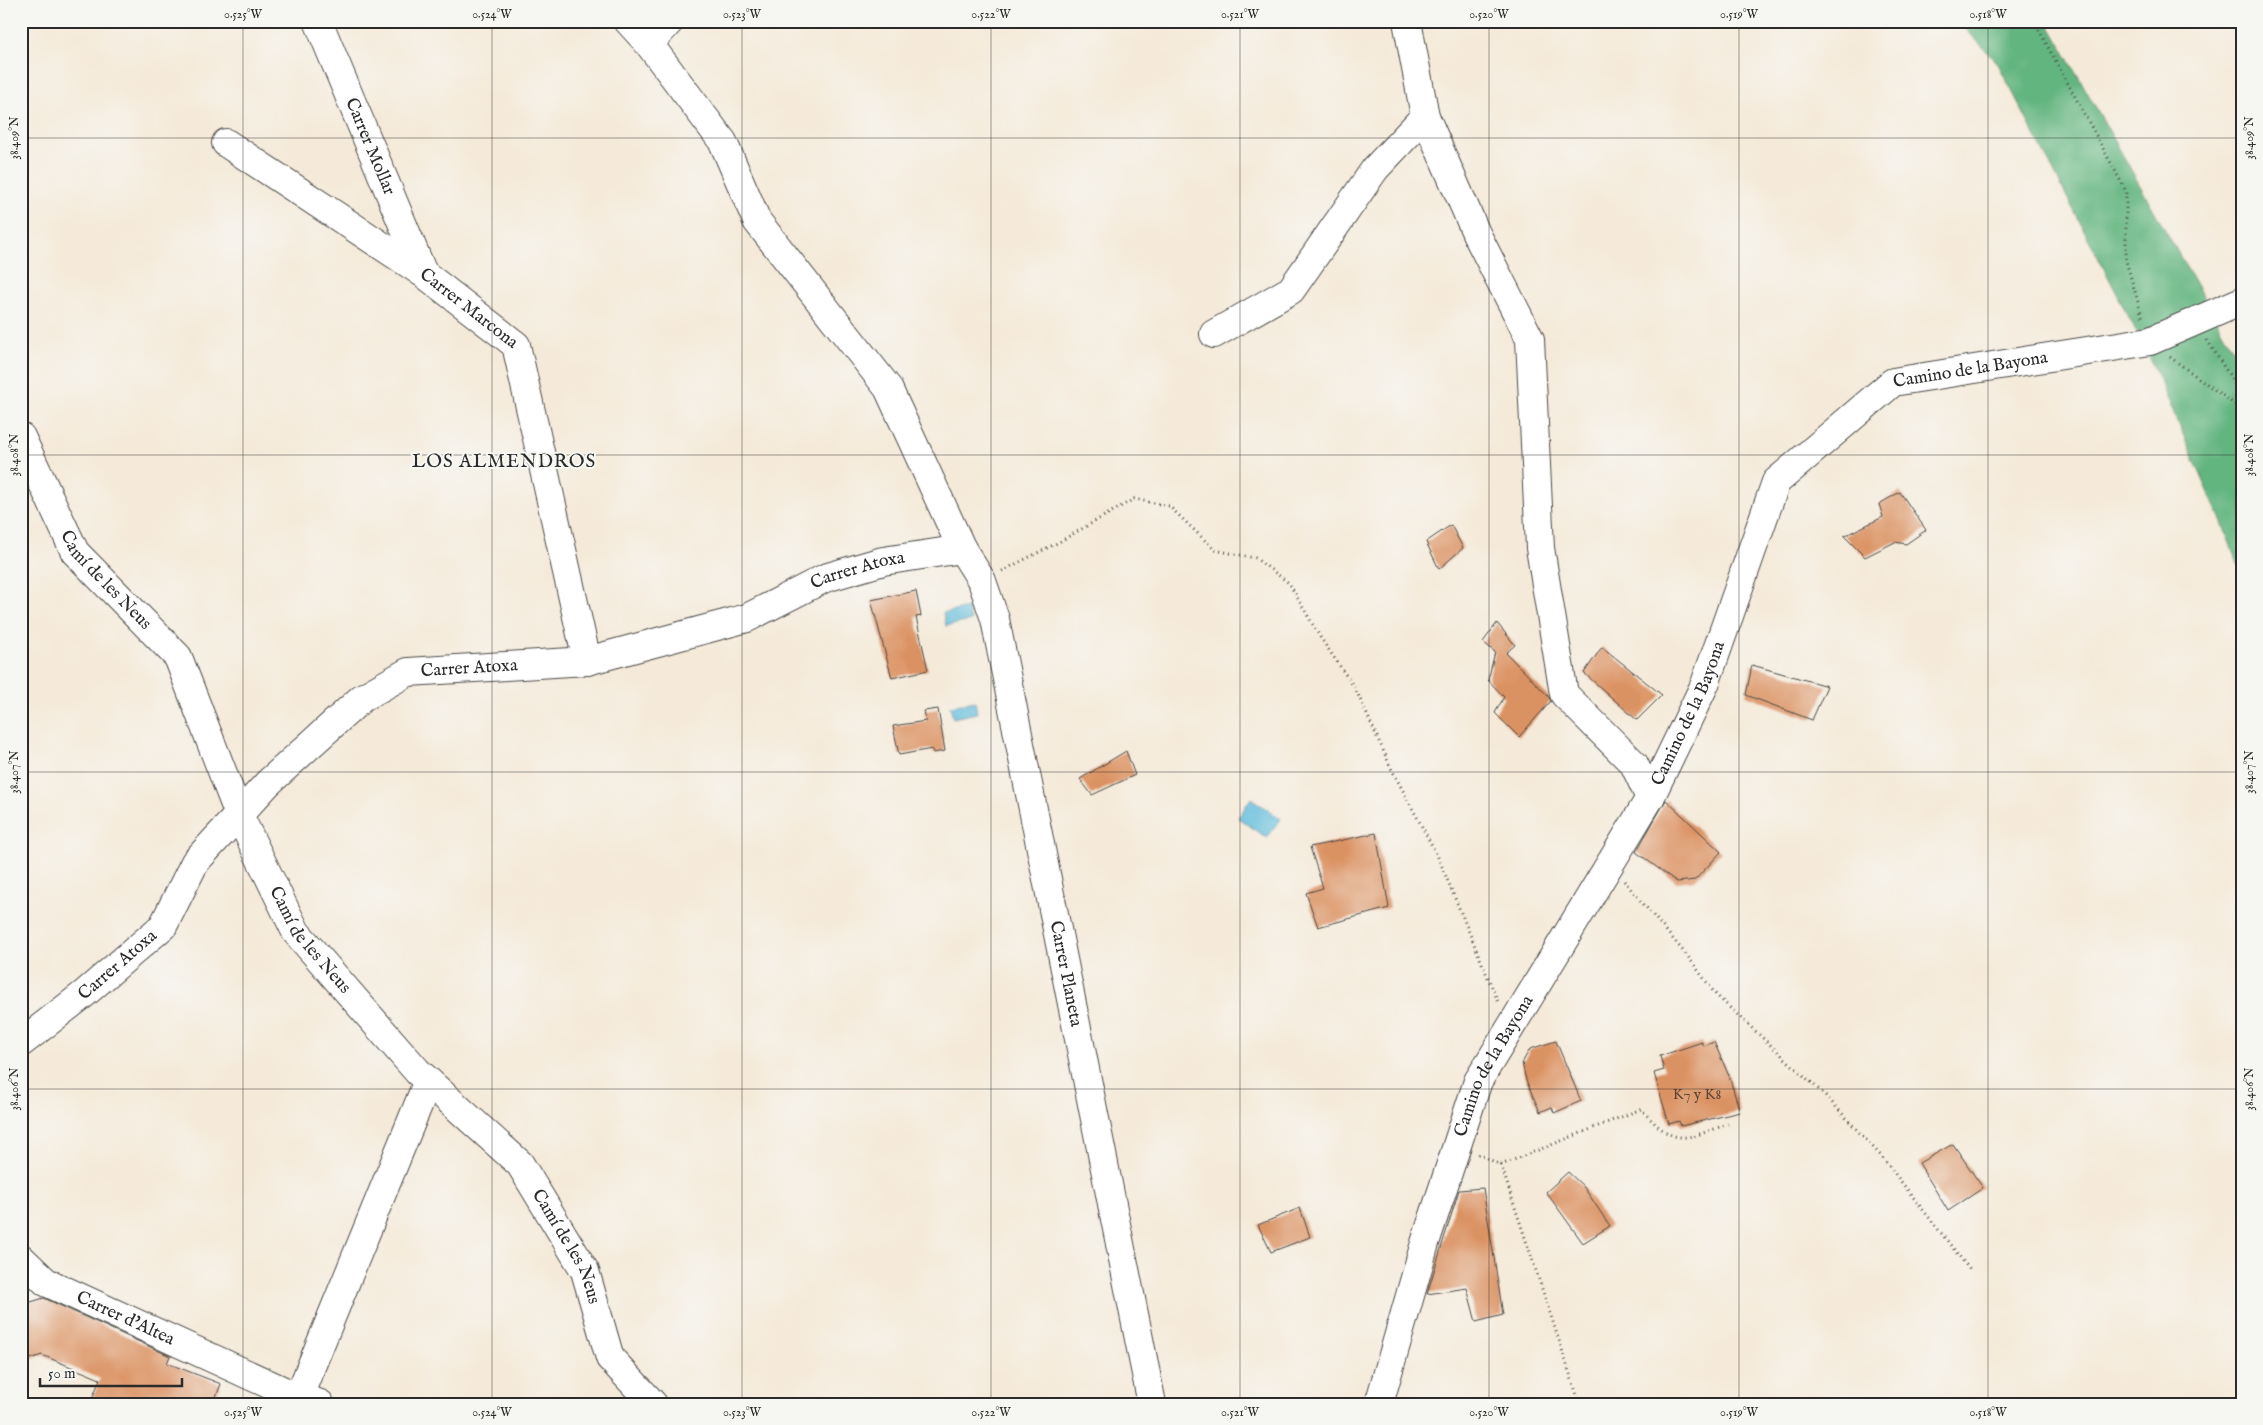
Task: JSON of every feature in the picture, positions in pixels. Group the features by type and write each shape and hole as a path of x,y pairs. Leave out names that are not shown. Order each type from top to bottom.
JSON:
{"street":[{"name":"Carrer Mollar","path":"318,21 423,273"},
{"name":"Carrer Planeta","path":"628,21 649,44 723,142 757,221 888,388 962,549 982,581 995,619 1152,1404"},
{"path":"649,44 670,21"},
{"path":"1407,21 1425,116 1476,233 1530,339 1540,548 1564,694 1634,764 1650,798"},
{"path":"1214,334 1291,290 1375,169 1425,116"},
{"name":"Carrer Marcona","path":"226,143 423,273 516,345 586,661"},
{"name":"Camino de la Bayona","path":"1379,1404 1425,1243 1478,1081 1650,798 1705,684 1776,482 1893,382 2150,341 2242,301"},
{"name":"Camí de les Neus","path":"21,437 76,552 178,657 239,815 296,932 418,1072 520,1164 585,1270 610,1358 654,1404"},
{"name":"Carrer Atoxa","path":"21,1042 84,994 163,926 195,862 268,783 362,698 408,672 586,661 747,618 833,576 883,561 962,549"},
{"path":"286,1397 428,1081"},
{"name":"Carrer d'Altea","path":"21,1258 46,1282 286,1397"}],"path":[{"path":"2034,21 2126,191 2126,261 2150,341 2242,410"},
{"path":"2195,322 2242,395"},
{"path":"982,581 1059,542 1134,499 1169,506 1215,550 1255,558 1289,583 1320,637 1356,690 1392,770 1437,855 1509,1030"},
{"path":"1609,864 1689,958 1716,995 1827,1097 1881,1156 1970,1270"},
{"path":"1580,1404 1501,1165 1641,1109 1658,1128 1672,1138 1694,1136 1728,1124"}],"green space":[{"path":"1958,21 2047,21 2242,366 2242,574 2222,523 2147,352 1997,62"}],"water":[{"path":"968,608 971,621 946,626 943,613"},
{"path":"975,701 977,713 953,718 950,706"},
{"path":"1251,798 1281,819 1267,838 1238,818"}],"building":[{"path":"1900,492 1926,530 1906,544 1895,542 1865,557 1844,536 1883,517 1879,504"},
{"path":"1451,525 1463,548 1439,569 1426,542"},
{"path":"916,591 921,616 916,617 928,670 892,678 871,600"},
{"path":"1497,623 1515,645 1506,653 1551,701 1519,737 1495,713 1504,697 1488,680 1495,652 1483,642"},
{"path":"1602,647 1662,695 1637,720 1584,673"},
{"path":"1752,665 1827,686 1812,720 1746,695"},
{"path":"938,709 945,751 933,753 932,749 899,755 893,726 926,721 924,711"},
{"path":"1126,751 1135,775 1092,795 1080,779"},
{"path":"1666,800 1721,852 1695,880 1677,882 1636,852"},
{"path":"1376,833 1389,908 1318,927 1306,893 1323,888 1310,847"},
{"path":"1556,1041 1581,1101 1554,1113 1552,1107 1540,1112 1526,1080 1522,1063 1530,1049"},
{"path":"1702,1042 1704,1046 1714,1042 1729,1076 1740,1112 1681,1126 1679,1121 1669,1124 1654,1073 1664,1070 1660,1056"},
{"path":"1953,1144 1983,1188 1948,1211 1919,1163"},
{"path":"1568,1172 1583,1186 1610,1226 1583,1243 1546,1192"},
{"path":"1483,1188 1503,1315 1476,1322 1467,1288 1427,1294 1459,1190"},
{"path":"1300,1208 1310,1237 1271,1252 1258,1225"},
{"path":"44,1298 170,1356 167,1363 221,1384 213,1404 90,1404 100,1379 42,1355 21,1362 21,1305"}],"district":[{"name":"LOS ALMENDROS","path":"504,462"}]}
